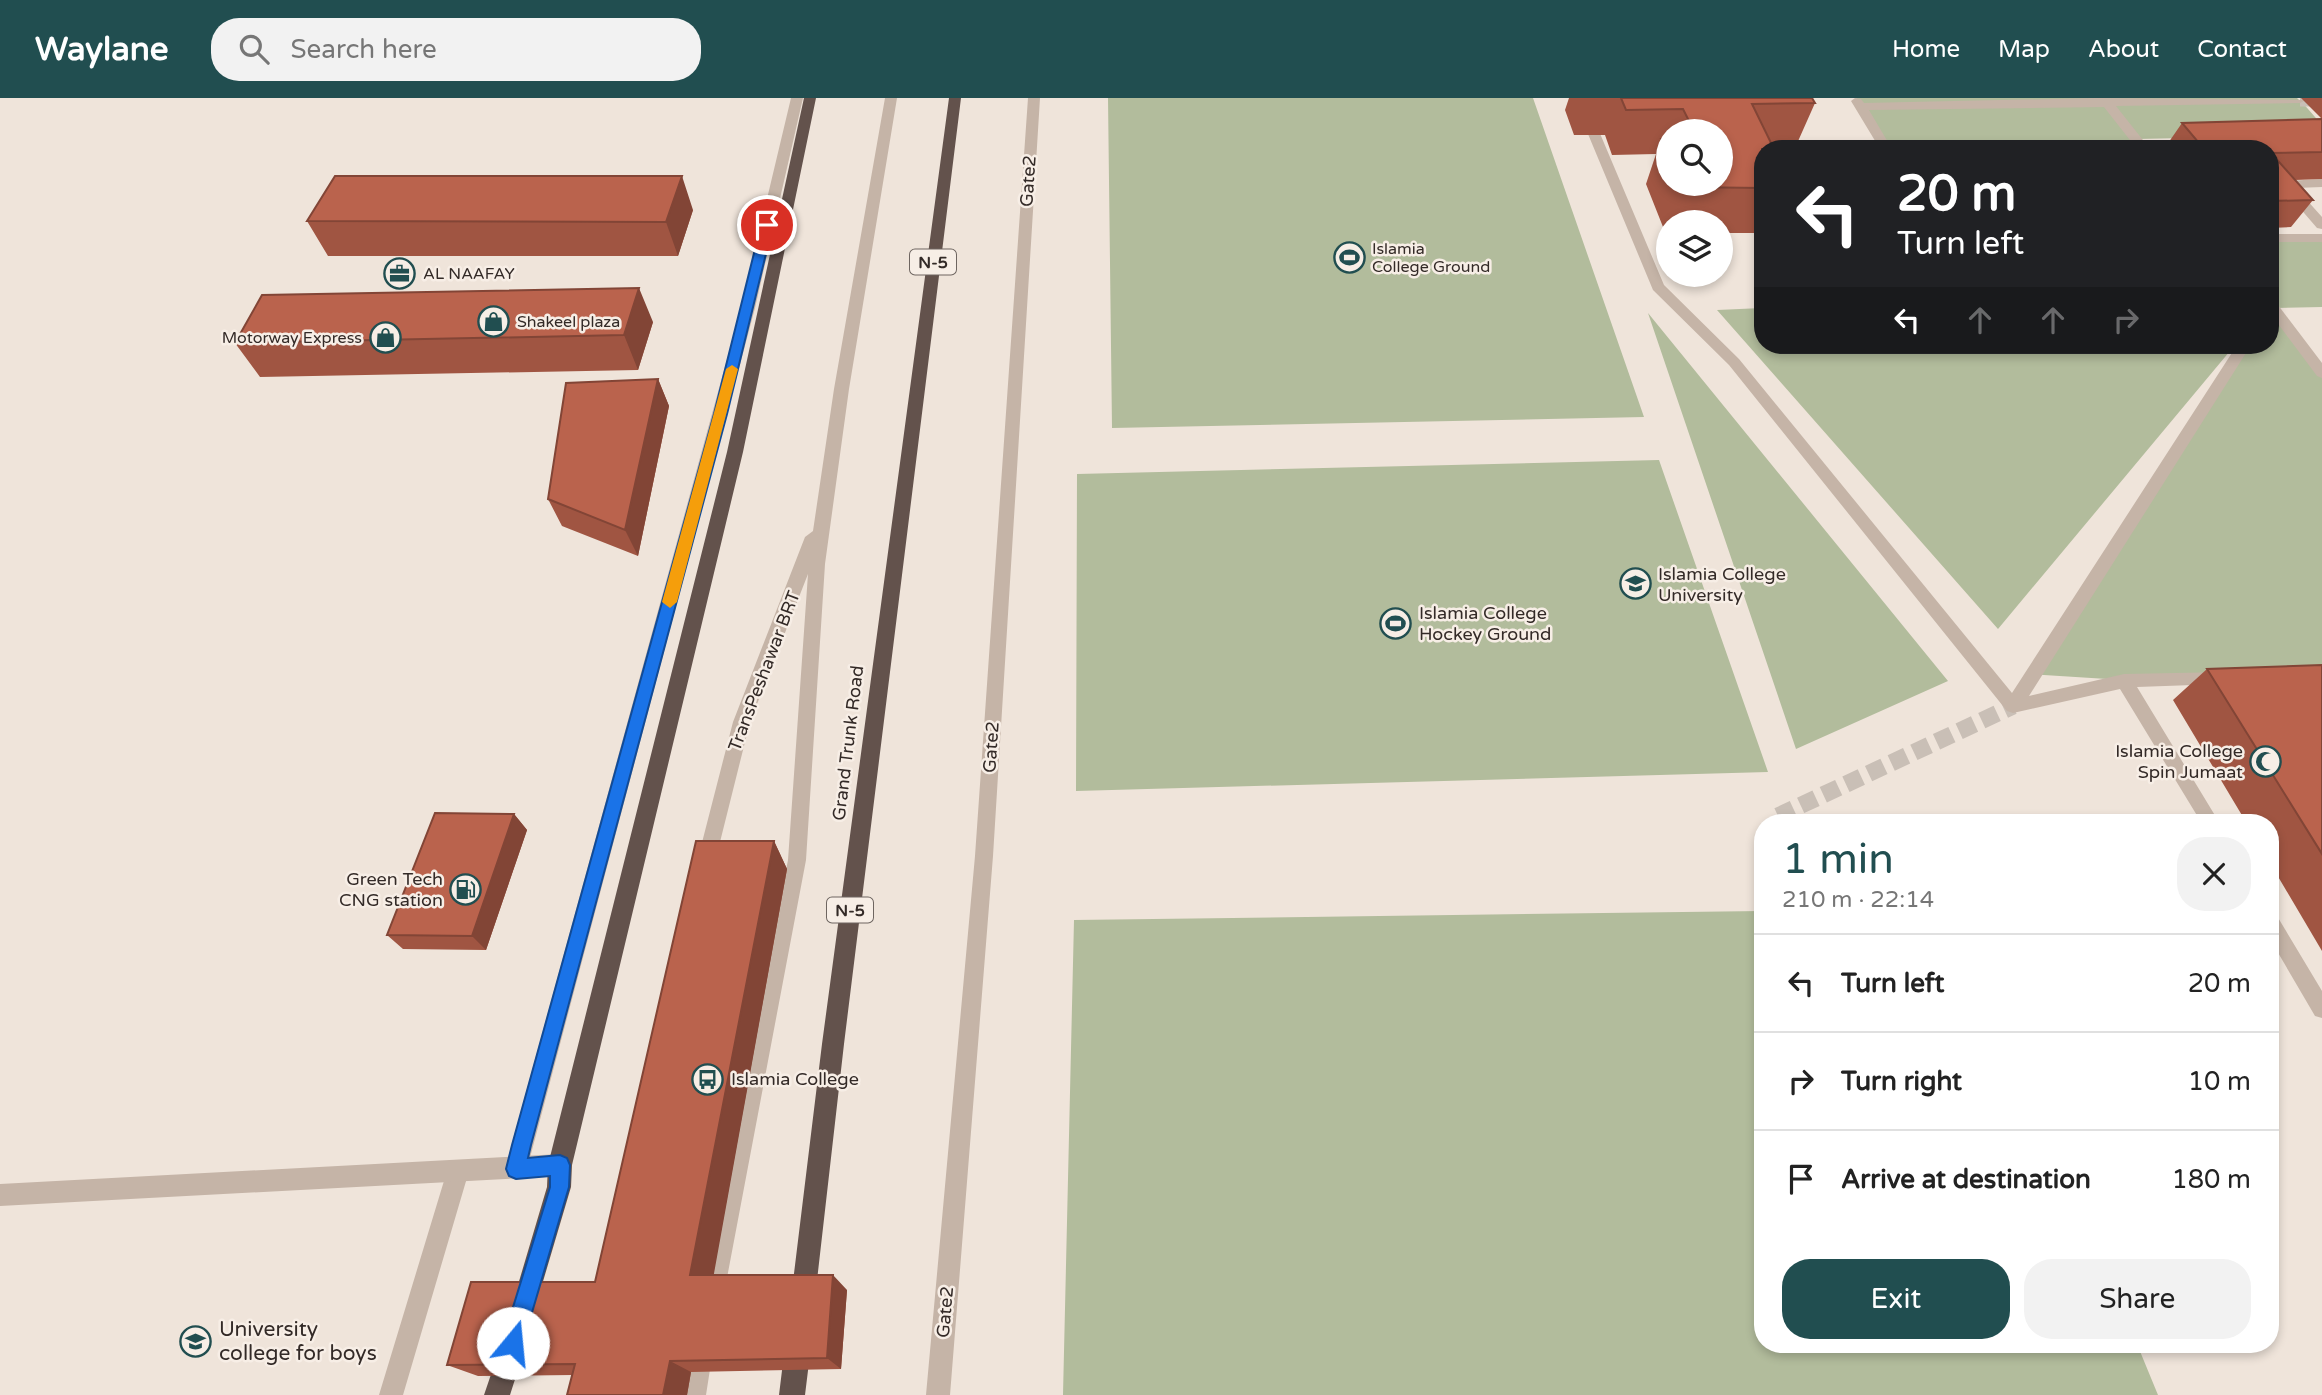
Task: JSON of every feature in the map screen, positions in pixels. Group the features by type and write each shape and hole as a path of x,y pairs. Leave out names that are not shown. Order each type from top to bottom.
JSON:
{"highway":[{"path":"497,1395 559,1187 560,1165 735,452 810,98"},
{"name":"Grand Trunk Road","path":"792,1395 832,1044 955,98"}],"street":[{"path":"516,1169 748,308 797,98"},
{"name":"TransPeshawar BRT","path":"694,1395 797,860 803,810 808,659 828,480 891,98"},
{"name":"Gate2","path":"938,1395 985,842 1034,98"},
{"path":"1579,98 1658,287 1734,362 2013,706"},
{"path":"2105,100 2137,140"},
{"path":"1858,103 2300,100"},
{"path":"1858,103 1881,140"},
{"path":"2322,183 2286,185 2322,225"},
{"path":"2279,239 2322,237"},
{"path":"2279,316 2322,373"},
{"path":"2013,706 2238,354"},
{"name":"TransPeshawar BRT","path":"701,883 732,752 758,677 798,583 828,480"},
{"path":"2013,706 2124,681 2243,677"},
{"path":"2124,681 2205,814"},
{"path":"2279,937 2322,1009"},
{"path":"0,1195 560,1165"},
{"path":"391,1395 458,1171"}],"green space":[{"name":"Islamia College Ground","path":"1108,98 1533,98 1644,417 1112,428"},
{"path":"1856,98 2297,98 2299,100 2253,100 2301,101 2322,125 2322,135 2138,140 1881,140"},
{"path":"2279,239 2322,239 2322,307 2279,308"},
{"path":"1754,308 1754,352 1717,310"},
{"path":"1648,313 1948,681 1796,749"},
{"path":"2279,315 2322,377 2322,668 2123,680 2029,674 2238,354 2279,354"},
{"path":"1756,354 2227,354 1998,629"},
{"name":"Islamia College Hockey Ground","path":"1659,460 1768,772 1076,791 1077,474"},
{"path":"1754,911 1754,1353 2141,1353 2158,1395 1063,1395 1074,920"}],"building":[{"path":"1621,98 1812,98 1815,103 1752,104 1770,140 1754,140 1754,188 1733,188 1733,119 1688,119 1683,109 1626,110"},
{"path":"2322,119 2322,152 2279,153 2279,140 2196,140 2182,123"},
{"path":"2279,162 2313,200 2279,201"},
{"path":"335,176 682,176 666,222 307,221"},
{"path":"639,288 624,335 235,343 262,295"},
{"path":"658,379 625,530 548,499 566,383"},
{"path":"2322,665 2322,854 2207,669"},
{"name":"Green Tech CNG station","path":"435,813 514,814 472,936 387,935"},
{"name":"Islamia College","path":"696,841 774,841 690,1275 833,1275 827,1358 670,1361 663,1395 567,1395 575,1364 447,1365 471,1282 595,1282"}],"tunnel":[{"path":"2300,100 2322,100"},
{"path":"1782,814 2013,706"}],"slow traffic":[{"path":"670,602 732,369"}],"place":[{"name":"Islamia College Ground","path":"1349,257"},
{"name":"AL NAAFAY","path":"400,273"},
{"name":"Shakeel plaza","path":"494,321"},
{"name":"Motorway Express","path":"385,337"},
{"name":"Islamia College University","path":"1635,584"},
{"name":"Islamia College Hockey Ground","path":"1396,623"},
{"name":"Islamia College Spin Jumaat","path":"2266,761"},
{"name":"Green Tech CNG station","path":"466,889"},
{"name":"Islamia College","path":"708,1079"},
{"name":"University college for boys","path":"196,1341"}],"route":[{"path":"513,1343 559,1187 560,1165 516,1169 521,1145 750,302 767,225"}]}
